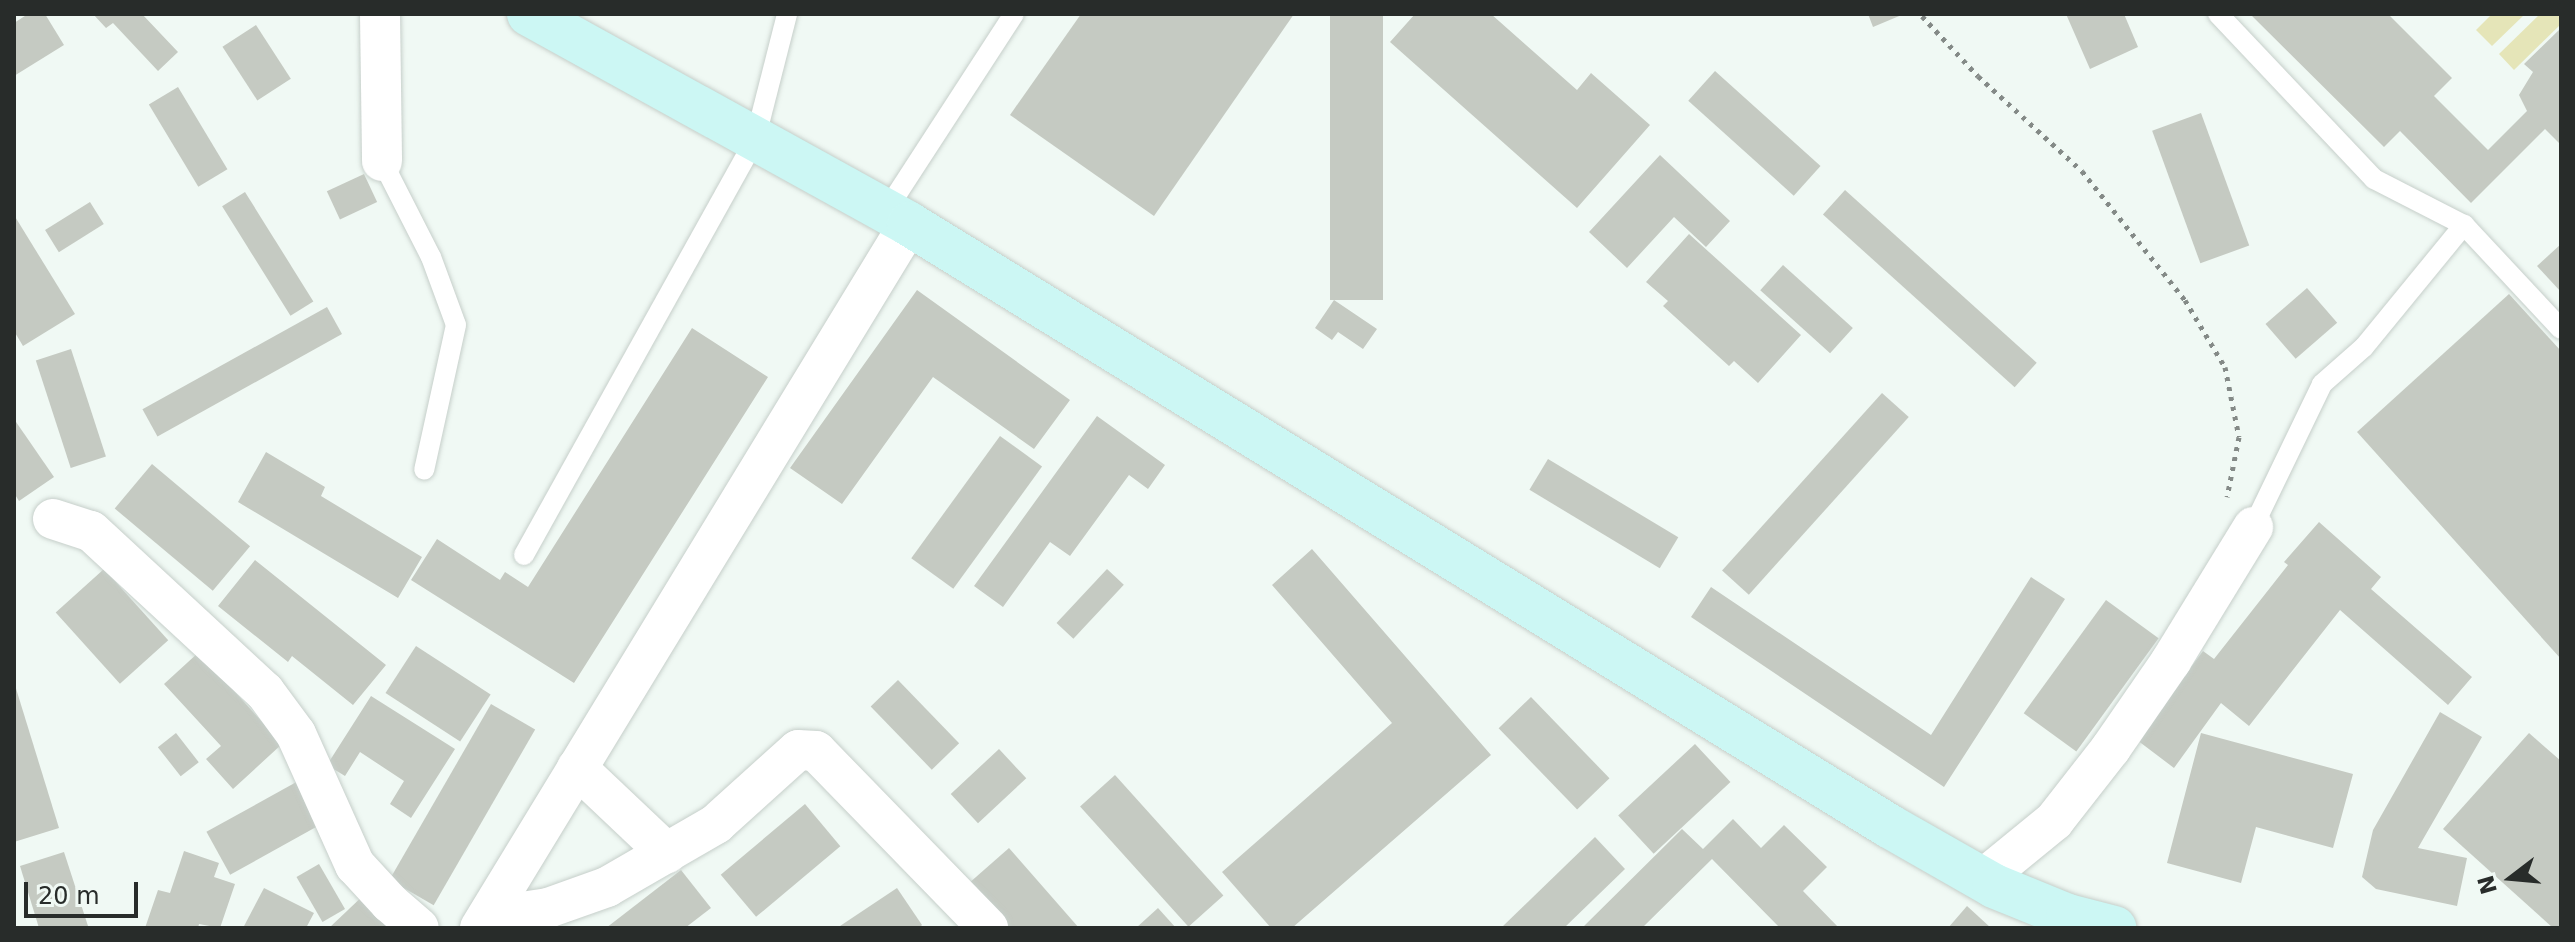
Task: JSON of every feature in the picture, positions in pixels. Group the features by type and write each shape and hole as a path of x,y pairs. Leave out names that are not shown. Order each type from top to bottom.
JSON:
{"main road":[{"path":"529,14 897,218 1862,810 1983,879 2068,916 2114,928"}],"street":[{"path":"380,14 382,161"},
{"path":"485,922 897,218"},
{"path":"53,519 91,531 265,692 296,734 355,865 390,903 419,928"},
{"path":"1983,879 2054,821 2111,748 2171,661 2238,519"},
{"path":"485,922 548,908 607,887 716,824 798,750 816,751 988,928"},
{"path":"577,768 667,853"}],"lane":[{"path":"524,555 755,140 787,14"},
{"path":"897,218 1014,14"},
{"path":"2218,14 2374,179 2464,225 2561,329"},
{"path":"382,161 431,257 456,325 424,470"},
{"path":"2238,519 2322,384 2364,347 2464,225"}],"path":[{"path":"1922,16 1978,76 2082,171 2185,300 2225,367 2239,437 2238,519"}],"green space":[{"path":"2492,14 2525,14 2492,46 2476,30"},
{"path":"2540,14 2561,14 2561,24 2514,70 2499,54"}],"building":[{"path":"28,14 45,14 64,45 14,76 14,23"},
{"path":"93,14 142,14 178,52 158,71 113,23 106,28"},
{"path":"1081,14 1294,14 1154,216 1010,115"},
{"path":"1330,14 1383,14 1383,300 1330,300"},
{"path":"1415,14 1491,14 1577,90 1591,73 1650,125 1577,208 1390,42"},
{"path":"1868,14 1904,14 1873,27"},
{"path":"2066,14 2124,14 2138,47 2090,69"},
{"path":"2250,14 2388,14 2452,78 2434,96 2488,150 2527,111 2519,95 2533,72 2524,64 2561,28 2561,145 2545,129 2471,203 2400,131 2384,147"},
{"path":"256,25 291,79 257,100 222,47"},
{"path":"1715,71 1821,166 1794,196 1688,101"},
{"path":"178,87 227,169 198,187 149,105"},
{"path":"2201,113 2249,245 2200,263 2152,131"},
{"path":"1660,155 1730,221 1706,247 1674,217 1627,268 1589,232"},
{"path":"364,174 377,202 340,219 327,191"},
{"path":"1845,190 2037,363 2015,387 1823,215"},
{"path":"245,192 313,301 290,316 222,206"},
{"path":"90,202 104,224 59,252 45,230"},
{"path":"14,215 75,314 23,346 14,331"},
{"path":"1689,234 1801,335 1758,383 1734,361 1729,366 1663,306 1668,301 1646,282"},
{"path":"2561,244 2561,292 2537,266"},
{"path":"1783,265 1853,328 1830,353 1760,290"},
{"path":"2307,288 2337,323 2296,359 2265,324"},
{"path":"917,290 1070,400 1034,449 933,377 842,504 790,468"},
{"path":"2509,294 2561,351 2561,659 2357,432"},
{"path":"1334,300 1377,329 1363,349 1338,332 1332,340 1315,328"},
{"path":"327,307 342,334 157,436 142,409"},
{"path":"692,328 768,377 574,683 411,580 437,539 500,580 505,572 528,587"},
{"path":"71,349 106,456 71,468 36,360"},
{"path":"1882,393 1909,417 1749,595 1722,571"},
{"path":"1097,416 1165,465 1148,489 1129,475 1070,556 1050,542 1003,607 974,586"},
{"path":"14,419 54,477 19,501 14,493"},
{"path":"1000,436 1042,467 953,589 911,558"},
{"path":"266,452 325,487 321,496 422,557 398,598 238,502"},
{"path":"1548,459 1678,537 1660,568 1529,490"},
{"path":"152,464 250,546 213,591 115,508"},
{"path":"2319,522 2381,577 2371,589 2472,677 2448,705 2340,610 2249,726 2221,703 2174,768 2137,740 2203,651 2214,659 2288,565 2284,562"},
{"path":"1312,549 1491,755 1292,928 1271,928 1222,872 1392,723 1272,585"},
{"path":"255,560 386,665 353,705 292,656 288,662 218,606"},
{"path":"104,569 168,640 120,684 56,612"},
{"path":"1107,569 1124,585 1073,639 1057,623"},
{"path":"2031,577 2065,599 1944,787 1691,617 1711,587 1931,735"},
{"path":"2106,600 2159,638 2076,751 2024,713"},
{"path":"416,646 491,694 460,741 386,693"},
{"path":"199,652 282,744 233,789 206,759 221,746 164,684"},
{"path":"898,680 959,743 932,770 871,706"},
{"path":"14,682 59,828 14,842"},
{"path":"371,696 455,749 411,818 390,804 404,781 360,752 345,776 327,765"},
{"path":"1531,697 1609,778 1577,810 1499,728"},
{"path":"491,704 535,730 434,905 390,880"},
{"path":"2440,712 2482,737 2418,848 2467,858 2457,906 2376,889 2362,877 2373,830"},
{"path":"176,733 199,762 181,776 158,747"},
{"path":"2201,733 2353,774 2333,848 2256,827 2241,883 2167,863"},
{"path":"2529,733 2561,761 2561,928 2553,928 2443,829"},
{"path":"1695,744 1730,782 1654,854 1618,816"},
{"path":"999,749 1026,778 978,823 951,794"},
{"path":"1115,775 1223,895 1188,927 1080,806"},
{"path":"300,780 324,823 230,875 206,832"},
{"path":"805,804 840,846 756,917 721,875"},
{"path":"1733,819 1761,848 1784,825 1827,867 1803,891 1839,928 1780,928 1712,859 1642,928 1582,928 1682,829 1703,849"},
{"path":"1595,837 1625,869 1564,928 1501,928"},
{"path":"1009,848 1079,928 1007,928 968,884"},
{"path":"184,851 219,863 214,877 235,884 220,928 199,924 198,928 145,928 158,890 170,893"},
{"path":"64,852 88,926 39,928 20,866"},
{"path":"319,864 345,909 322,922 296,877"},
{"path":"681,870 711,908 685,928 606,928"},
{"path":"264,888 314,913 306,928 243,928"},
{"path":"897,888 922,925 919,928 837,928"},
{"path":"368,891 402,928 329,928"},
{"path":"1967,906 1991,928 1948,928"},
{"path":"1158,908 1176,928 1136,928"}]}
